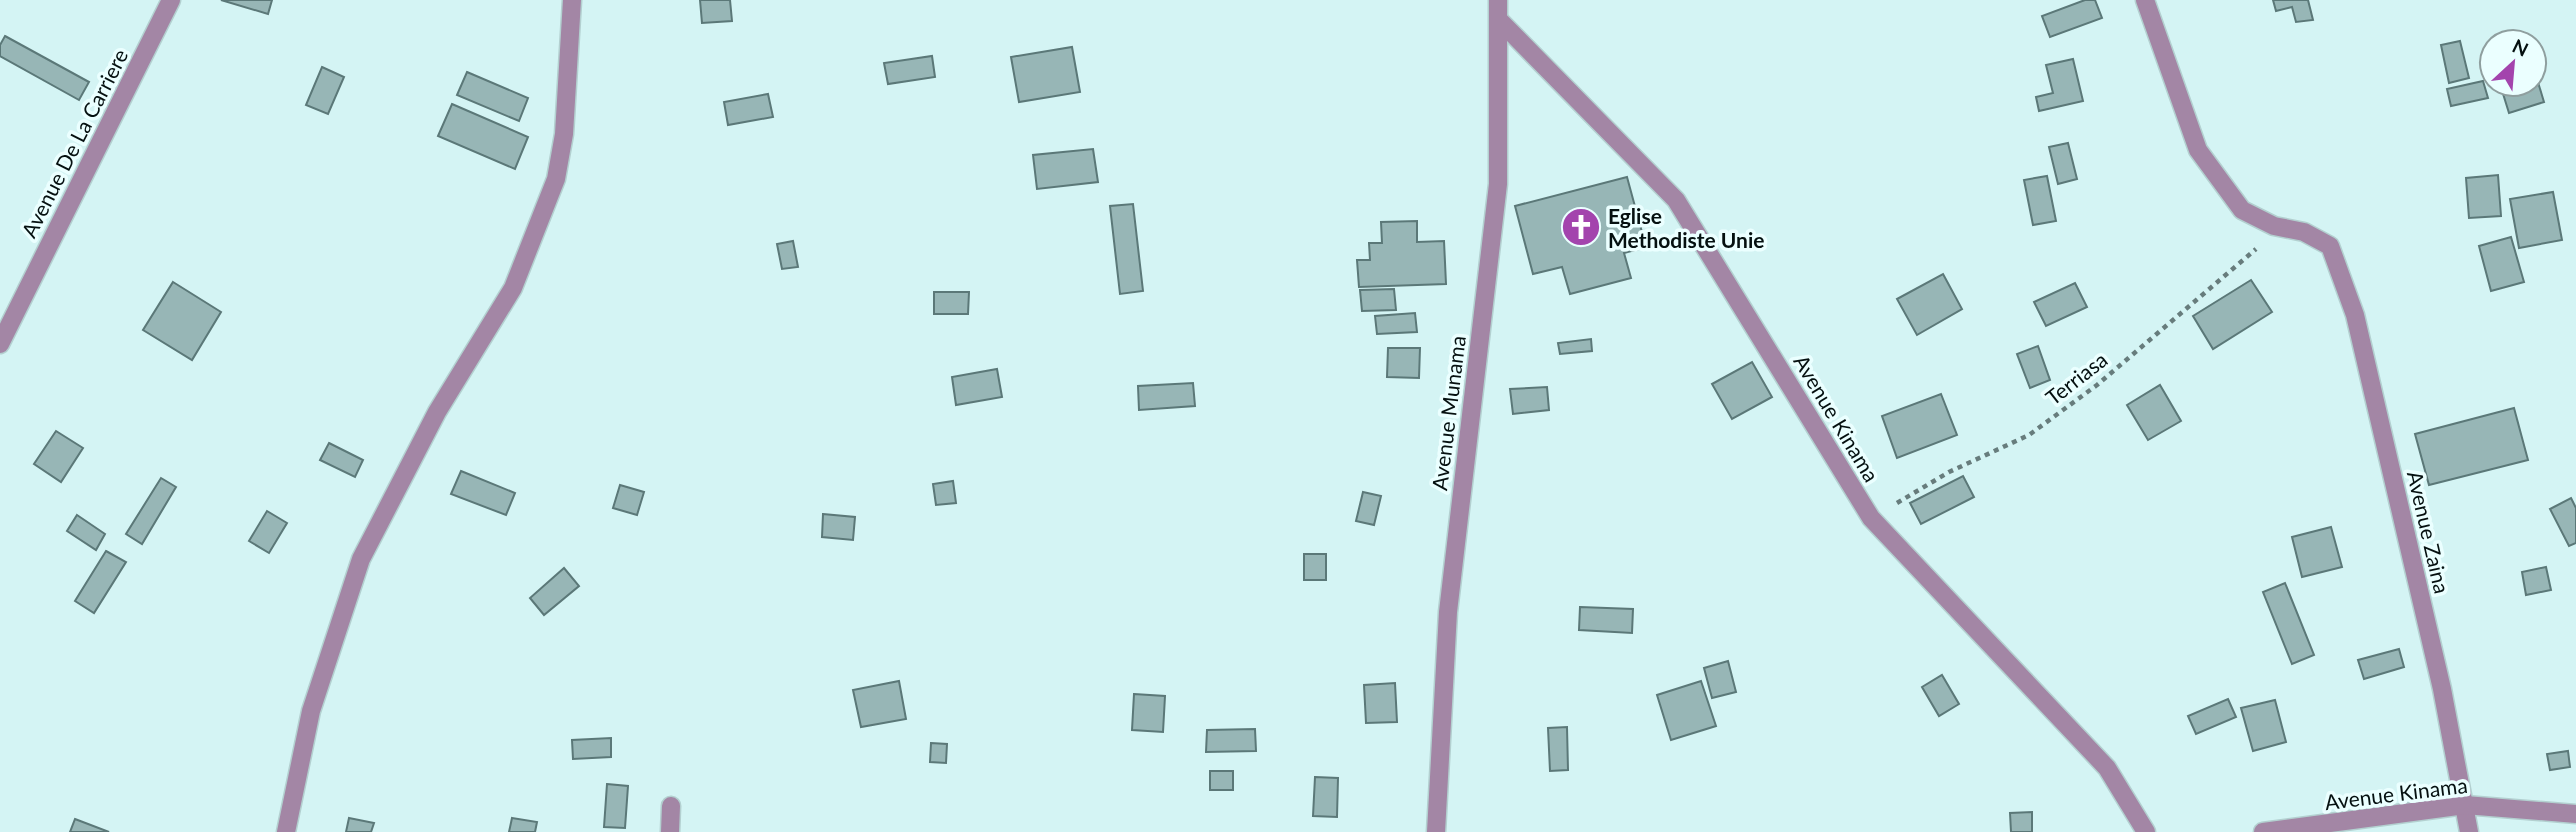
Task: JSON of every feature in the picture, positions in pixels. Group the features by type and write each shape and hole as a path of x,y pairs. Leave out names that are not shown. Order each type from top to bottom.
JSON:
{"street":[{"name":"Avenue De La Carriere","path":"0,342 171,0"},
{"path":"286,832 311,711 361,559 437,412 513,288 555,179 564,134 572,0"},
{"name":"Avenue Munama","path":"1436,832 1448,612 1498,184 1498,0"},
{"path":"2145,0 2198,150 2242,210 2274,226"},
{"name":"Avenue Kinama","path":"1500,21 1676,200 1871,518 2107,768 2146,832"},
{"name":"Avenue Zaina","path":"2274,226 2304,232 2330,246 2355,316 2442,689 2469,832"},
{"name":"Avenue Kinama","path":"2263,832 2465,804 2576,814"},
{"path":"670,832 671,806"}],"path":[{"name":"Terriasa","path":"1871,518 1949,472 2029,435 2096,385 2246,258 2274,226"}],"building":[{"path":"221,0 272,0 268,14"},
{"path":"700,0 730,0 732,21 702,23"},
{"path":"2085,0 2095,0 2102,18 2050,37 2042,16"},
{"path":"2273,0 2308,0 2313,20 2296,22 2292,7 2276,11"},
{"path":"5,36 89,82 79,100 0,56 0,45"},
{"path":"2460,41 2469,78 2449,83 2441,45"},
{"path":"1072,47 1080,92 1019,102 1011,57"},
{"path":"932,56 935,77 888,84 884,63"},
{"path":"2073,59 2083,101 2039,111 2036,97 2053,93 2046,65"},
{"path":"322,67 344,77 328,114 306,105"},
{"path":"467,72 528,98 519,121 457,95"},
{"path":"2478,82 2478,98 2488,98 2451,106 2447,89"},
{"path":"768,94 773,117 728,125 724,102"},
{"path":"2504,98 2543,98 2544,102 2509,113"},
{"path":"452,104 528,137 515,169 438,136"},
{"path":"2068,143 2077,179 2058,184 2049,147"},
{"path":"1093,149 1098,182 1037,189 1033,155"},
{"path":"2498,175 2501,216 2469,218 2466,178"},
{"path":"2047,176 2056,221 2033,225 2024,180"},
{"name":"Eglise Methodiste Unie","path":"1627,177 1646,247 1624,253 1631,278 1570,294 1562,267 1533,274 1515,206"},
{"path":"2553,192 2562,240 2519,248 2510,199"},
{"path":"1133,204 1143,291 1120,294 1110,206"},
{"path":"1417,221 1417,242 1444,241 1446,284 1359,287 1357,260 1370,260 1369,243 1382,243 1381,222"},
{"path":"2511,237 2524,282 2491,291 2479,246"},
{"path":"793,241 798,267 782,269 777,244"},
{"path":"1943,274 1962,309 1917,335 1897,299"},
{"path":"2251,280 2272,312 2213,349 2193,316"},
{"path":"173,282 221,312 192,360 143,330"},
{"path":"2075,283 2087,307 2046,326 2034,302"},
{"path":"1394,289 1396,310 1362,311 1360,290"},
{"path":"934,292 969,292 968,314 934,314"},
{"path":"1415,313 1417,332 1377,334 1375,316"},
{"path":"1591,339 1592,351 1560,354 1558,343"},
{"path":"2038,346 2050,380 2030,388 2017,354"},
{"path":"1388,348 1420,348 1419,378 1387,377"},
{"path":"1752,362 1772,397 1732,419 1712,384"},
{"path":"997,369 1002,397 956,405 952,377"},
{"path":"1193,383 1195,406 1139,410 1138,386"},
{"path":"2160,385 2181,421 2148,440 2127,405"},
{"path":"1547,387 1549,410 1513,414 1510,389"},
{"path":"1941,394 1957,435 1897,458 1882,416"},
{"path":"2514,408 2528,460 2429,485 2415,434"},
{"path":"56,431 83,448 61,482 34,464"},
{"path":"329,443 363,460 355,477 320,460"},
{"path":"461,471 515,493 506,515 451,494"},
{"path":"1963,476 1974,497 1921,524 1910,503"},
{"path":"161,478 176,487 142,544 126,534"},
{"path":"953,481 956,503 936,505 933,484"},
{"path":"620,485 644,492 637,515 613,508"},
{"path":"1363,492 1381,496 1374,525 1356,521"},
{"path":"2571,498 2576,508 2576,543 2569,546 2550,509"},
{"path":"267,511 287,523 269,553 249,541"},
{"path":"823,514 855,517 853,540 822,537"},
{"path":"77,515 105,534 96,550 67,531"},
{"path":"2331,527 2342,567 2302,577 2292,537"},
{"path":"106,551 126,562 94,613 75,601"},
{"path":"1304,554 1326,554 1326,580 1304,580"},
{"path":"2546,567 2551,590 2526,595 2522,572"},
{"path":"564,568 579,586 544,615 530,598"},
{"path":"2285,583 2314,655 2292,664 2263,592"},
{"path":"1580,607 1633,609 1632,633 1579,630"},
{"path":"2399,649 2404,667 2364,679 2358,660"},
{"path":"1728,661 1736,692 1712,698 1704,668"},
{"path":"1942,675 1959,704 1939,716 1922,687"},
{"path":"899,681 906,719 861,727 853,690"},
{"path":"1701,681 1716,726 1671,740 1657,695"},
{"path":"1395,683 1397,722 1366,723 1364,685"},
{"path":"1134,694 1165,696 1163,732 1132,730"},
{"path":"2228,699 2236,717 2196,734 2188,716"},
{"path":"2275,700 2286,742 2253,751 2241,708"},
{"path":"1567,727 1568,770 1550,771 1548,728"},
{"path":"1255,729 1256,751 1206,752 1207,730"},
{"path":"611,738 611,757 573,759 572,740"},
{"path":"931,743 947,744 946,763 930,762"},
{"path":"2568,751 2570,767 2550,770 2547,754"},
{"path":"1210,771 1233,771 1233,790 1210,790"},
{"path":"1315,777 1338,778 1337,817 1313,816"},
{"path":"607,784 628,786 625,828 604,827"},
{"path":"2032,812 2032,832 2011,832 2010,813"},
{"path":"349,818 374,823 371,832 346,832"},
{"path":"512,818 537,822 535,832 509,832"},
{"path":"75,819 109,832 70,832"}],"place":[{"name":"Eglise Methodiste Unie","path":"1581,227"}]}
